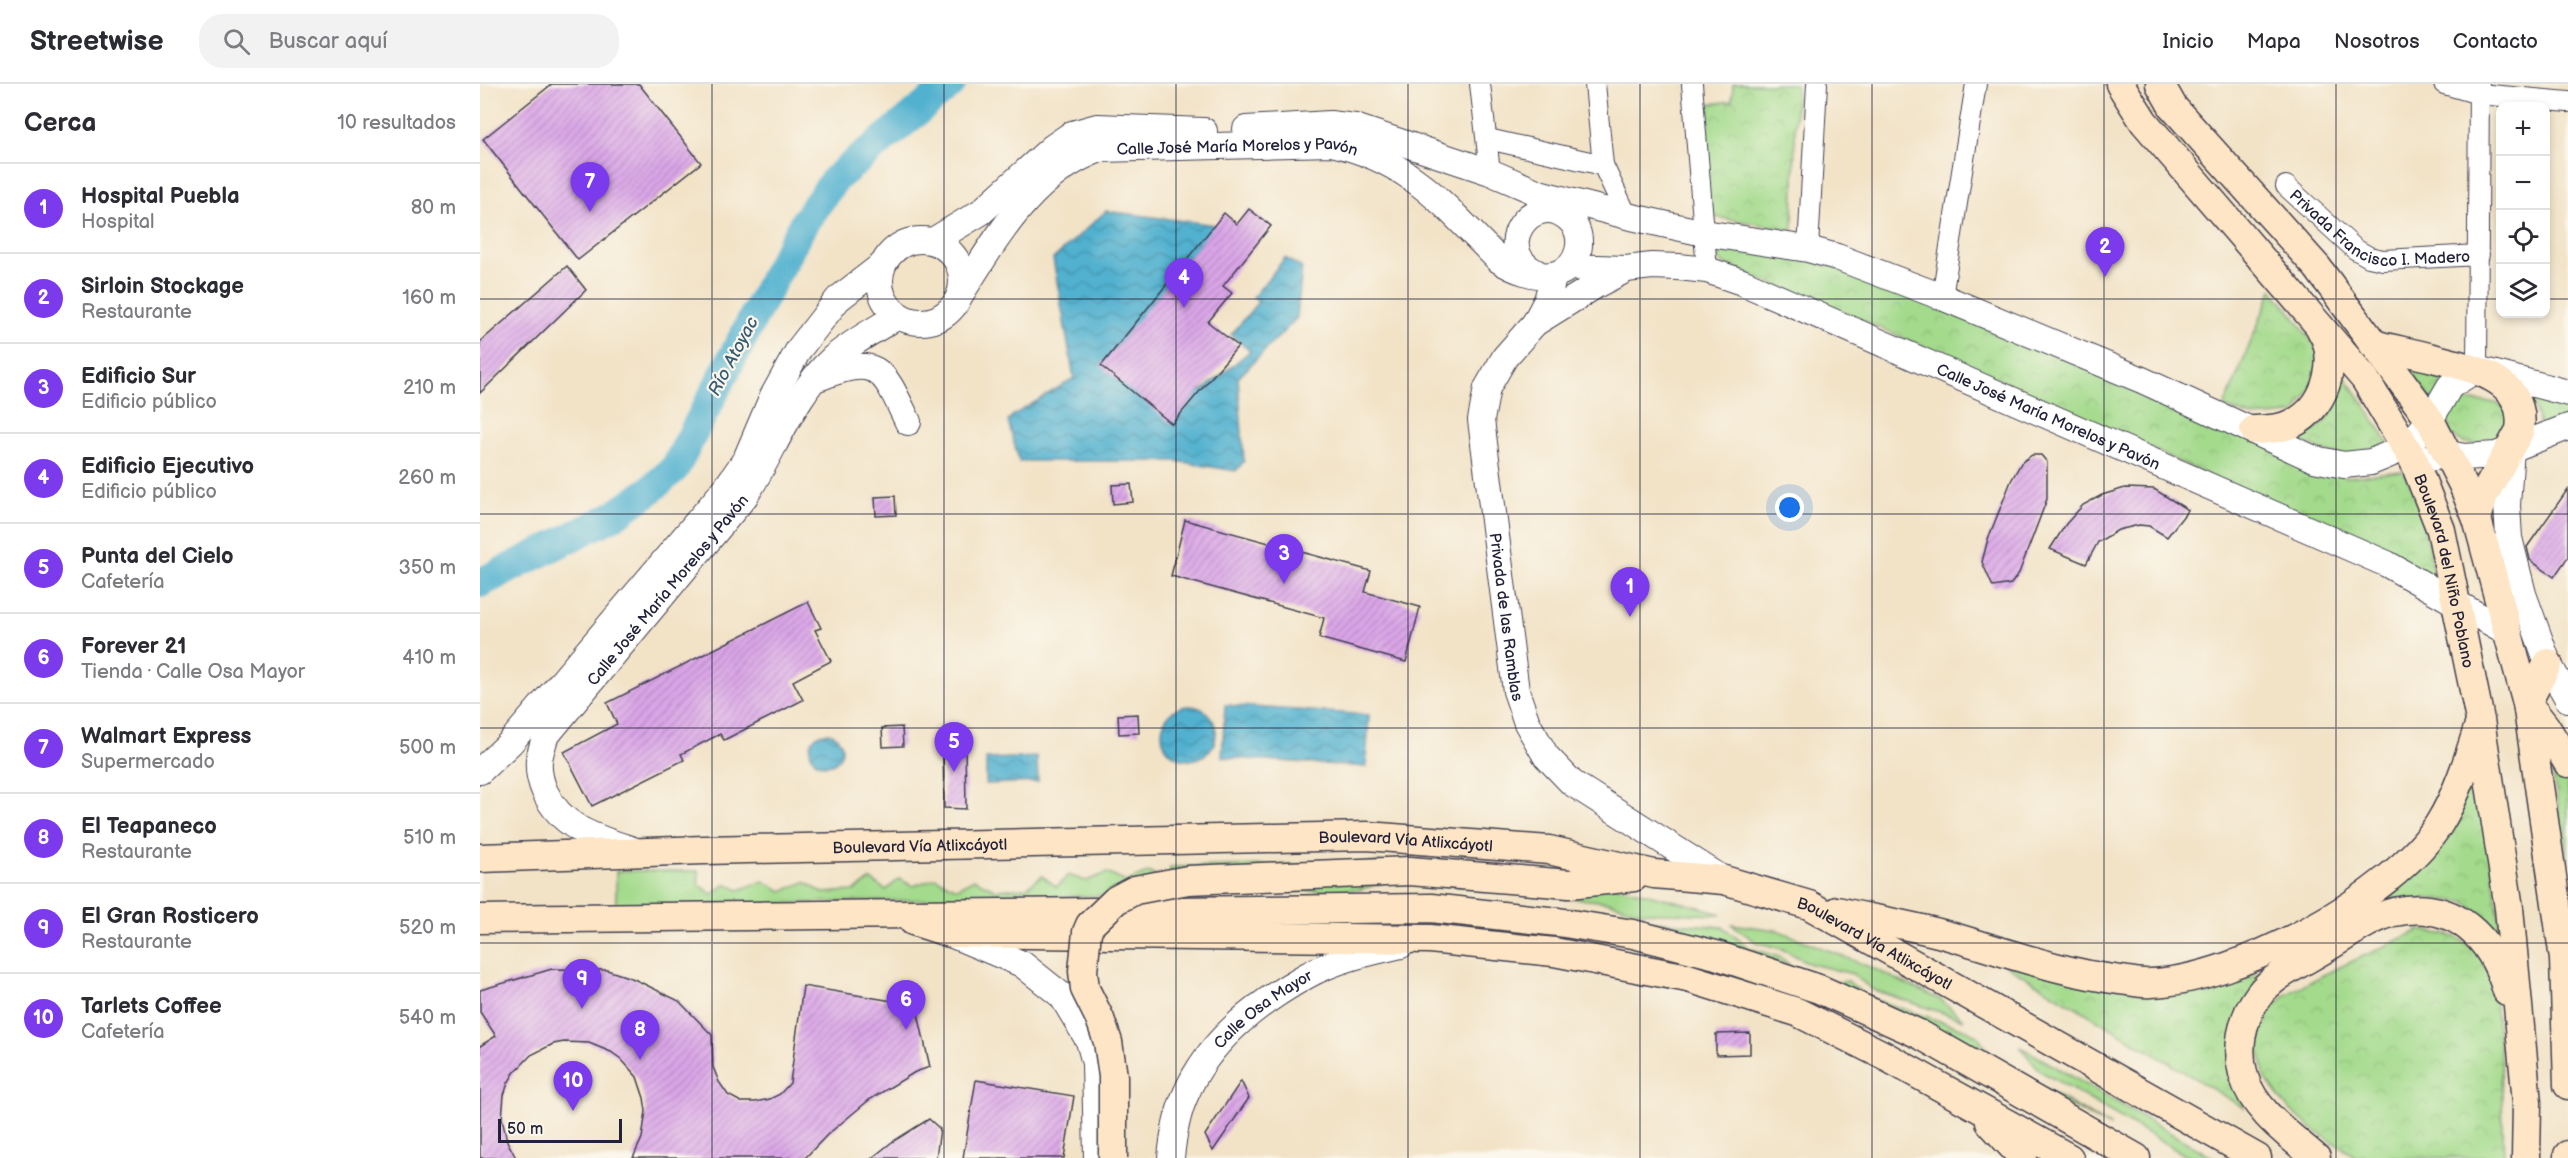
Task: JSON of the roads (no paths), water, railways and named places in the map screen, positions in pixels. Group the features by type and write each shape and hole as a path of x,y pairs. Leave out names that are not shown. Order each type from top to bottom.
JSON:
{"main road":[{"name":"Boulevard del Niño Poblano","path":"2120,84 2144,122 2365,379 2411,454 2441,530 2480,720 2510,909 2527,1103 2526,1158"},
{"path":"2160,84 2173,107 2317,267 2430,420 2449,454 2477,519 2527,703 2566,950 2568,1085"},
{"path":"2254,430 2278,429 2299,420 2316,403 2327,382 2330,358 2324,335 2311,315"},
{"path":"2373,344 2476,369 2508,389 2520,408 2520,430 2484,495 2477,519"},
{"path":"2527,703 2548,663"},
{"path":"2527,703 2546,726 2568,763"},
{"path":"1809,905 1948,936 2088,976 2151,984 2205,975 2249,960 2310,928 2372,891 2412,856 2439,825 2464,772 2480,720"},
{"name":"Boulevard Vía Atlixcáyotl","path":"480,858 639,852 1367,836 1549,850 1654,874 1724,880 1809,905 2257,1158"},
{"path":"1113,1158 1113,1076 1108,1042 1101,1020 1085,989 1083,971 1087,932 1090,925 1116,900 1135,890 1188,880 1410,871 1569,884 1654,874"},
{"path":"480,919 1431,908 1558,922 1633,934 1716,955 1819,989 1919,1034 2136,1158"},
{"path":"2316,1158 2259,1105 2244,1079 2240,1049 2245,1020 2259,994 2281,975 2368,923 2392,912 2419,909 2445,914 2468,926 2487,944 2500,967 2507,990 2527,1103"},
{"path":"892,913 950,933 1430,939 1554,952 1688,978 1797,1012 2069,1158"},
{"path":"1974,1105 2023,1158"}],"street":[{"path":"1480,84 1490,172"},
{"path":"1595,84 1603,165 1627,216"},
{"path":"1692,84 1707,270"},
{"path":"1808,249 1817,84"},
{"path":"1942,297 1976,84"},
{"path":"2444,84 2568,102"},
{"path":"2476,369 2479,89"},
{"name":"Calle José María Morelos y Pavón","path":"933,241 981,212 1053,147 1072,134 1097,127 1204,131 1330,124 1355,127 1490,172 1560,206 1627,216 1704,233 1808,249 1837,257 1942,297 2142,380 2314,459 2344,465 2411,454"},
{"path":"1488,139 1603,165"},
{"name":"Calle José María Morelos y Pavón","path":"960,295 1005,227 1025,202 1054,173 1076,158 1100,149 1332,143 1353,148 1416,179 1439,198 1499,260 1511,268 1553,272 1652,266 1707,270 1742,282 2387,564 2509,633"},
{"name":"Privada Francisco I. Madero","path":"2286,186 2355,249 2369,257 2383,260 2479,255"},
{"path":"1560,206 1578,233 1578,254 1553,272 1523,264 1517,254 1515,242 1517,230 1533,213 1560,206"},
{"path":"909,241 933,241 945,247 957,262 962,282 960,295 949,311 933,321 919,323 898,316 891,310 881,293 879,284 882,265 898,246 909,241"},
{"name":"Calle José María Morelos y Pavón","path":"480,771 510,743 726,488 746,459 772,398 799,349 838,299 882,265"},
{"path":"1535,323 1626,269"},
{"name":"Privada de las Ramblas","path":"1553,272 1547,300 1535,323 1505,357 1488,388 1481,420 1516,691 1523,712 1546,756 1572,783 1724,880"},
{"name":"Calle José María Morelos y Pavón","path":"639,852 568,824 551,805 541,782 539,761 545,737 746,496 763,469 789,418 831,361 898,316"},
{"path":"816,379 855,365 865,365 876,370 891,385 908,422"},
{"path":"2568,393 2476,369 2450,386 2411,454 2449,454 2480,458 2511,449 2526,441 2568,427"},
{"path":"2511,449 2507,505 2509,538 2523,594 2548,663 2568,699"},
{"path":"950,933 1022,964 1062,996 1089,1041 1095,1064 1098,1158"},
{"name":"Calle Osa Mayor","path":"1171,1158 1175,1124 1193,1079 1209,1052 1242,1019 1307,975 1365,954 1430,939"}],"water":[{"path":"1106,211 1240,228 1117,379 1203,390 1250,351 1231,335 1258,302 1253,297 1285,258 1302,268 1297,318 1238,378 1244,461 1236,471 1175,461 1019,461 1008,421 1012,416 1074,378 1053,259"},
{"path":"1225,705 1369,715 1366,767 1222,757"},
{"path":"1189,706 1199,708 1208,714 1214,723 1216,733 1214,743 1208,752 1199,758 1189,760 1179,758 1170,752 1164,743 1162,733 1164,723 1170,714 1179,708"},
{"path":"826,733 838,737 842,749 838,761 826,765 814,761 810,749 814,737"},
{"path":"1037,757 1038,782 986,784 986,759"}],"waterway":[{"name":"Río Atoyac","path":"480,583 615,515 649,491 675,468 780,266 805,221 835,179 951,84"}],"place":[{"name":"Walmart Express","path":"590,212"},
{"name":"Sirloin Stockage","path":"2105,277"},
{"name":"Edificio Ejecutivo","path":"1184,308"},
{"name":"Edificio Sur","path":"1284,584"},
{"name":"Hospital Puebla","path":"1630,617"},
{"name":"Punta del Cielo","path":"954,772"},
{"name":"El Gran Rosticero","path":"582,1009"},
{"name":"Forever 21","path":"906,1030"},
{"name":"El Teapaneco","path":"640,1060"},
{"name":"Tarlets Coffee","path":"573,1111"}]}
